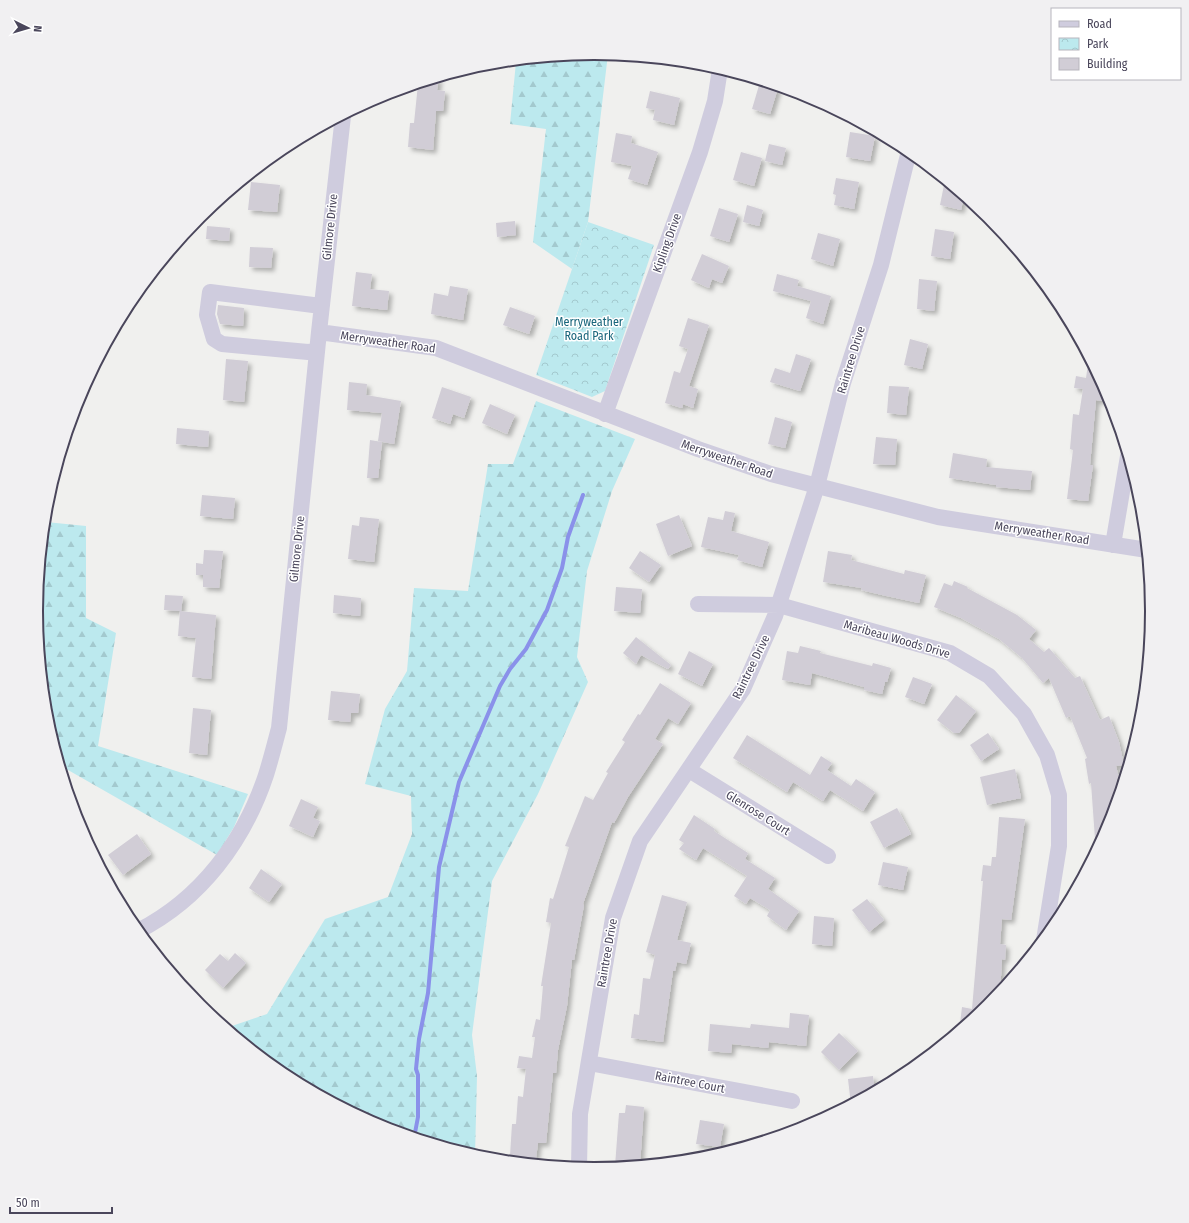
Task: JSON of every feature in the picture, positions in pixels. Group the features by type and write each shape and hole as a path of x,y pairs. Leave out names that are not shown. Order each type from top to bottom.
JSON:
{"street":[{"name":"Kipling Drive","path":"605,414 700,152 715,100 719,75"},
{"name":"Gilmore Drive","path":"143,928 179,904 209,877 224,859 247,821 266,775 279,728 317,351 342,122"},
{"name":"Raintree Drive","path":"579,1163 580,1114 613,918 640,841 743,689 779,605 818,486 843,383 881,265 907,157"},
{"path":"317,351 308,352 222,344 214,339 207,315 210,292 322,306"},
{"name":"Merryweather Road","path":"319,332 436,348 605,414 720,457 772,474 938,517 1142,549"},
{"path":"1114,545 1126,467"},
{"name":"Maribeau Woods Drive","path":"698,604 779,605 950,653 989,676 1024,714 1047,756 1059,795 1059,846 1046,928"},
{"name":"Glenrose Court","path":"689,770 828,856"},
{"name":"Raintree Court","path":"588,1063 792,1101"}],"green space":[{"path":"607,60 588,222 572,269 533,242 546,129 510,124 516,66 558,61"},
{"name":"Merryweather Road Park","path":"588,222 654,245 605,391 592,397 536,375"},
{"path":"536,401 635,439 612,491 587,571 577,657 588,682 538,794 492,881 472,1035 477,1076 475,1149 417,1134 383,1121 351,1106 288,1070 231,1026 267,1014 325,919 388,897 412,834 411,796 365,784 385,709 407,671 414,588 468,591 488,464 513,464"},
{"path":"51,522 86,526 86,618 116,633 98,746 248,794 234,827 217,855 66,769 54,719 44,648 44,575"}],"building":[{"path":"438,83 437,90 445,91 443,111 436,111 433,150 408,147 410,123 414,123 418,89"},
{"path":"759,85 777,91 770,114 752,109"},
{"path":"650,91 680,98 674,125 653,120 655,110 646,108"},
{"path":"850,132 875,137 870,161 846,157"},
{"path":"616,133 632,136 631,143 658,152 647,185 628,179 632,166 611,162"},
{"path":"769,144 786,148 782,165 765,161"},
{"path":"741,152 762,158 754,186 733,180"},
{"path":"836,178 859,182 854,209 834,205 836,195 833,194"},
{"path":"251,182 280,185 277,212 248,210"},
{"path":"944,185 963,202 961,210 940,205"},
{"path":"747,205 763,210 759,226 743,222"},
{"path":"719,208 738,214 729,242 710,236"},
{"path":"515,221 516,235 497,237 496,223"},
{"path":"207,226 230,228 229,241 206,239"},
{"path":"935,229 954,232 950,259 931,256"},
{"path":"818,233 840,239 833,266 811,259"},
{"path":"250,247 273,248 271,268 249,267"},
{"path":"702,254 729,266 722,283 712,279 709,288 691,280"},
{"path":"356,272 372,274 370,289 389,291 387,310 352,306"},
{"path":"777,274 799,280 797,286 831,296 823,324 806,318 811,301 773,291"},
{"path":"919,279 937,281 934,311 917,309"},
{"path":"450,286 468,289 463,320 431,314 434,293 448,296"},
{"path":"218,305 244,308 243,326 220,324 217,314"},
{"path":"510,307 535,316 529,334 503,325"},
{"path":"688,318 709,325 689,386 698,389 693,408 683,404 682,408 665,403 674,371 680,373 688,349 679,346"},
{"path":"910,339 928,344 922,369 904,365"},
{"path":"796,354 811,359 800,391 770,382 775,368 790,373"},
{"path":"226,359 248,361 244,402 223,400"},
{"path":"1088,366 1103,397 1102,401 1096,400 1090,465 1093,465 1088,501 1067,499 1073,450 1070,449 1073,414 1079,415 1083,389 1074,388 1076,376 1086,378"},
{"path":"349,382 367,384 366,395 401,401 394,444 378,441 382,413 347,410"},
{"path":"889,386 909,387 906,415 887,413"},
{"path":"442,387 471,397 464,418 453,414 450,424 432,418"},
{"path":"490,404 515,415 507,434 482,423"},
{"path":"775,417 792,422 785,448 768,444"},
{"path":"177,428 209,431 208,447 176,444"},
{"path":"876,437 897,439 895,465 873,464"},
{"path":"370,440 382,442 378,478 367,478"},
{"path":"953,453 987,459 986,467 1032,471 1030,490 996,487 996,485 949,478"},
{"path":"202,495 235,498 233,519 200,516"},
{"path":"725,511 735,513 731,531 769,542 762,567 737,560 739,555 701,547 708,517 723,520"},
{"path":"679,515 692,546 668,556 656,524"},
{"path":"360,517 379,519 374,562 348,559 352,525 359,526"},
{"path":"204,550 223,551 219,588 203,587 203,575 196,575 196,563 203,564"},
{"path":"640,551 661,565 649,582 629,568"},
{"path":"828,551 852,555 851,560 904,574 905,570 926,575 919,603 861,590 862,588 823,582"},
{"path":"954,581 968,587 967,588 1017,615 1036,630 1029,639 1044,652 1049,648 1075,678 1080,676 1100,720 1109,716 1119,742 1124,765 1116,766 1119,778 1117,779 1117,788 1095,842 1091,783 1089,784 1085,759 1087,758 1070,716 1066,718 1049,678 1043,683 1022,658 999,639 961,618 934,607 944,583 952,586"},
{"path":"616,587 642,589 640,613 614,611"},
{"path":"165,595 183,596 181,611 164,610"},
{"path":"334,595 361,598 360,616 333,613"},
{"path":"180,611 216,615 211,679 192,677 196,638 178,636"},
{"path":"636,637 671,665 668,669 641,655 636,664 623,653"},
{"path":"800,646 821,651 820,653 872,666 873,663 891,668 882,694 864,690 864,687 812,673 810,685 782,680 787,651 798,653"},
{"path":"689,651 713,664 702,686 678,674"},
{"path":"913,677 932,684 924,704 905,697"},
{"path":"660,683 691,703 678,724 668,718 655,739 663,744 628,797 614,823 612,822 583,904 574,960 572,960 567,1006 558,1050 556,1073 553,1073 546,1143 538,1143 536,1158 510,1156 512,1124 516,1124 518,1096 523,1097 526,1069 517,1068 519,1056 532,1058 535,1037 532,1037 536,1019 540,1020 543,986 541,986 551,923 546,922 550,898 553,899 569,847 565,846 585,796 593,800 608,773 606,772 625,742 622,740 638,714 640,715"},
{"path":"331,691 360,694 358,713 351,713 350,722 328,720"},
{"path":"956,695 976,711 959,733 954,733 937,720"},
{"path":"193,708 211,710 207,755 189,753"},
{"path":"988,733 999,749 981,761 970,745"},
{"path":"747,735 810,775 821,756 832,763 827,770 851,786 856,779 875,792 863,811 830,790 823,801 793,782 787,792 733,758"},
{"path":"1015,769 1021,798 987,805 980,777"},
{"path":"301,799 318,807 313,818 320,821 313,837 289,826"},
{"path":"897,808 911,834 884,848 870,822"},
{"path":"694,815 715,829 714,831 748,853 745,859 775,878 768,889 799,911 786,930 767,916 770,910 750,898 746,904 734,896 747,876 703,848 696,860 679,849 684,843 679,840"},
{"path":"999,817 1025,819 1011,920 1002,919 1000,944 1006,945 1005,960 1002,959 1001,984 960,1024 962,1007 972,1009 983,881 981,881 983,865 991,866 992,857 996,857"},
{"path":"137,834 151,854 123,875 108,855"},
{"path":"883,862 908,867 903,890 878,885"},
{"path":"261,869 282,884 269,902 249,888"},
{"path":"662,895 687,902 677,940 691,943 686,964 677,962 675,971 673,971 663,1042 631,1038 634,1014 639,1015 643,978 650,979 655,955 646,952"},
{"path":"867,899 884,920 869,932 852,910"},
{"path":"814,916 834,918 832,946 812,944"},
{"path":"235,953 246,963 223,988 205,970 220,954 228,961"},
{"path":"790,1013 809,1015 806,1046 769,1042 768,1048 732,1044 731,1053 708,1051 710,1024 750,1028 751,1024 789,1028"},
{"path":"839,1033 858,1051 839,1070 821,1052"},
{"path":"873,1076 874,1086 850,1099 848,1079"},
{"path":"626,1105 644,1107 640,1161 615,1162 619,1113 625,1113"},
{"path":"700,1120 724,1124 720,1147 696,1144"}],"waterway":[{"path":"415,1133 418,1117 418,1075 416,1069 419,1039 428,993 439,867 459,782 500,686 510,669 526,649 547,610 562,568 568,537 583,495"}]}
